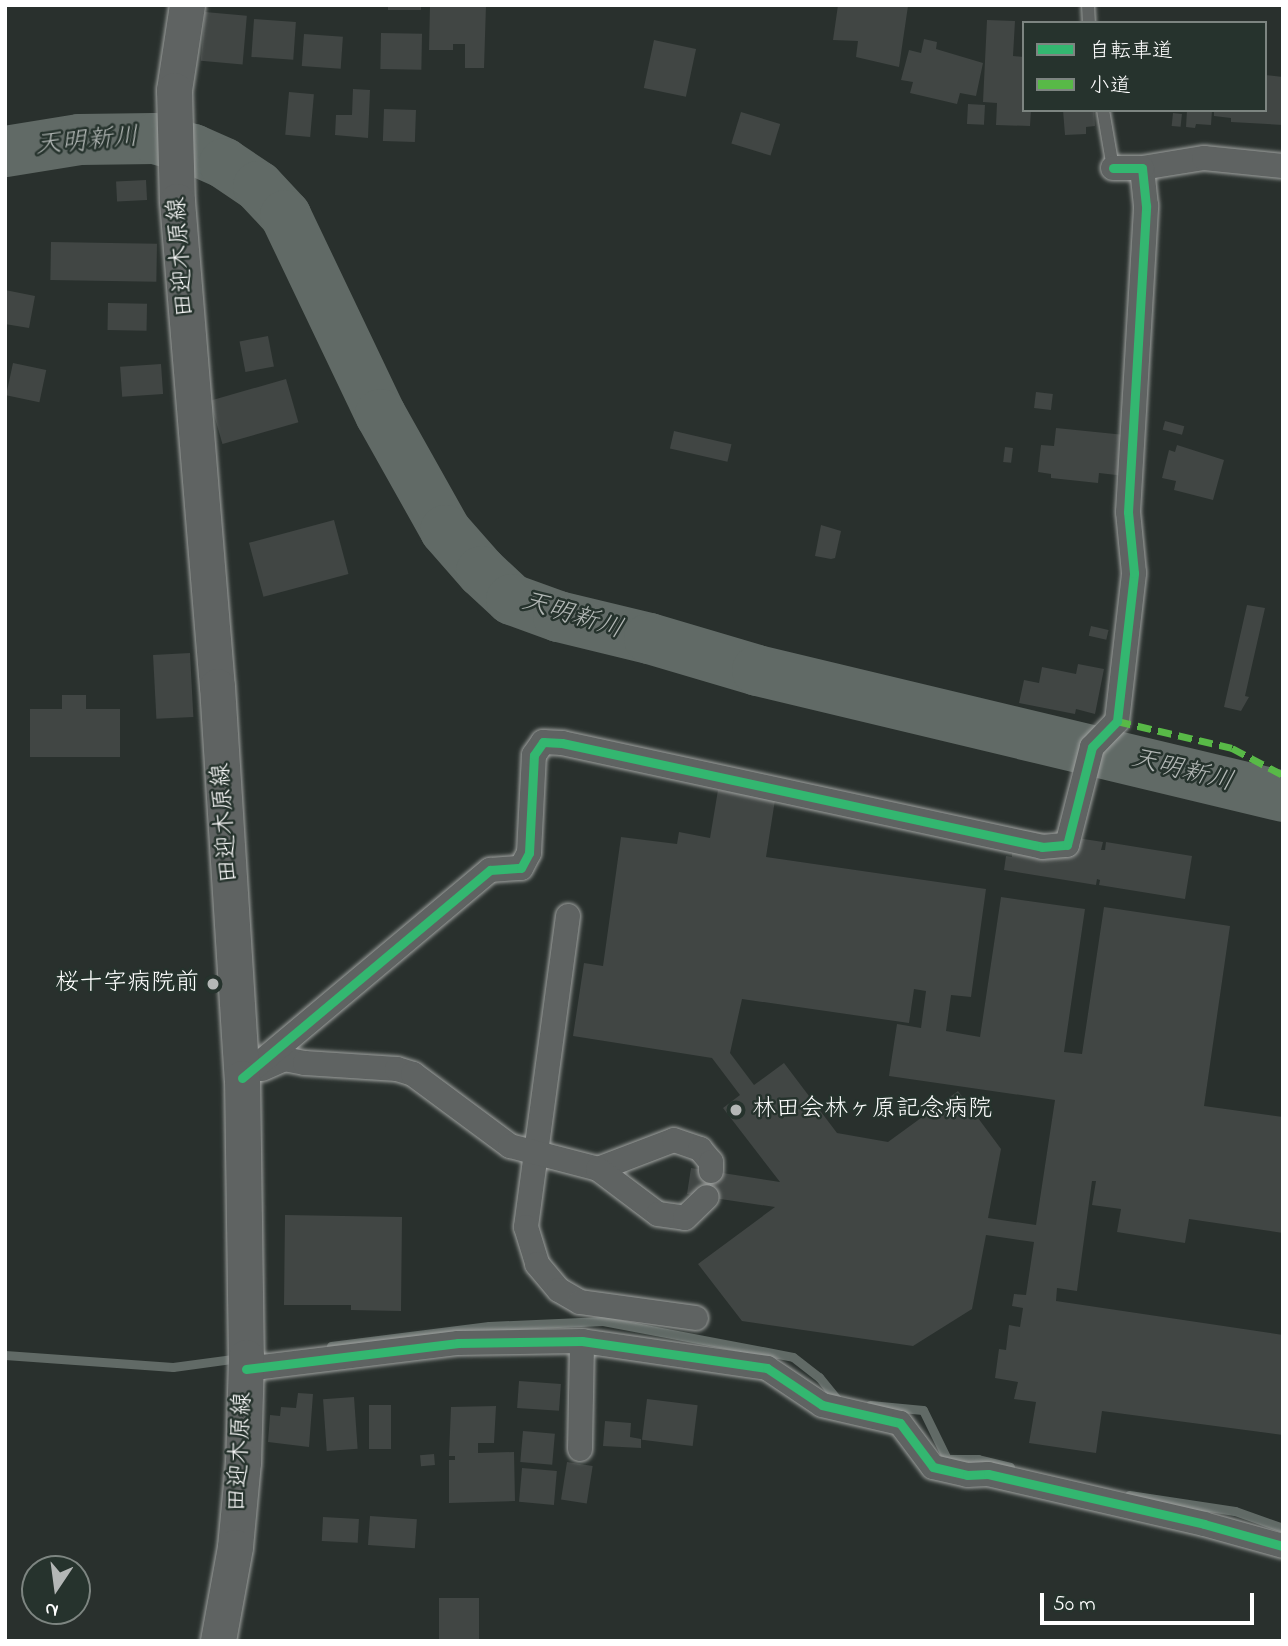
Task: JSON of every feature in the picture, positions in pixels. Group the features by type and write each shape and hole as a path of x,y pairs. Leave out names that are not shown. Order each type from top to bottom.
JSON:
{"main road":[{"name":"田迎木原線","path":"187,5 174,90 177,201 218,686 242,1078 246,1369 243,1462 235,1547 218,1641"}],"street":[{"path":"1113,168 1142,168 1205,158 1283,166"},
{"path":"242,1078 490,870 521,868 529,853 534,755 543,741 1042,847 1065,846 1093,747 1117,721 1134,573 1128,512 1146,205 1142,168"},
{"path":"568,916 526,1227 537,1264 559,1290 580,1301 696,1318"},
{"path":"242,1078 284,1059 305,1063 397,1069 413,1074 510,1146 598,1169 658,1214 685,1218 707,1197"},
{"path":"598,1169 674,1140 700,1149 710,1162 710,1171"},
{"path":"246,1369 458,1343 582,1341 767,1368 822,1405 900,1423 933,1467 967,1475 988,1474 1204,1524 1283,1546"},
{"path":"580,1449 582,1341"}],"lane":[{"path":"1103,112 1113,168"}],"building":[{"path":"388,5 421,5 421,10 388,10"},
{"path":"430,5 486,5 484,68 465,68 465,44 453,44 453,50 429,50"},
{"path":"838,5 908,6 899,67 856,57 858,41 833,40"},
{"path":"205,12 247,16 243,64 201,61"},
{"path":"254,19 296,22 293,60 251,57"},
{"path":"987,20 1015,21 1013,56 1022,57 1022,112 1031,112 1030,126 996,125 997,103 983,102"},
{"path":"381,33 422,34 421,70 380,69"},
{"path":"304,34 343,37 341,69 302,66"},
{"path":"924,39 937,42 936,49 983,63 976,96 960,93 957,104 910,93 913,82 901,80 909,50 921,53"},
{"path":"654,40 696,49 686,97 644,88"},
{"path":"1267,75 1283,77 1283,125 1231,122 1231,118 1214,116 1214,112 1267,112"},
{"path":"353,89 370,90 368,138 335,135 336,115 352,115"},
{"path":"289,92 314,94 310,137 285,135"},
{"path":"968,104 985,105 984,125 967,124"},
{"path":"384,109 416,110 415,142 383,141"},
{"path":"741,112 780,124 771,156 731,144"},
{"path":"1063,112 1094,112 1095,126 1086,127 1086,134 1065,135"},
{"path":"1187,112 1212,112 1211,125 1196,124 1195,128 1186,127"},
{"path":"1173,113 1182,114 1181,127 1172,126"},
{"path":"146,180 147,200 117,202 116,182"},
{"path":"51,242 157,244 156,282 50,280"},
{"path":"5,290 35,296 29,328 5,324"},
{"path":"108,303 147,304 147,331 108,330"},
{"path":"268,336 274,366 245,372 240,342"},
{"path":"13,363 46,370 39,402 6,395"},
{"path":"161,364 163,394 122,397 120,367"},
{"path":"286,379 298,422 222,444 210,401"},
{"path":"1036,392 1053,394 1051,410 1034,408"},
{"path":"1165,421 1184,426 1182,435 1163,430"},
{"path":"1056,428 1125,435 1125,476 1099,473 1098,483 1051,478 1051,474 1038,472 1041,445 1054,446"},
{"path":"674,431 731,444 727,462 670,449"},
{"path":"1177,445 1224,460 1213,500 1174,490 1176,481 1162,478 1169,450 1175,452"},
{"path":"1005,447 1013,448 1011,463 1003,462"},
{"path":"334,520 348,574 263,597 249,543"},
{"path":"821,525 841,531 835,558 815,556"},
{"path":"1247,605 1265,608 1245,696 1249,697 1241,711 1224,707"},
{"path":"1091,626 1109,630 1106,640 1089,636"},
{"path":"190,653 193,717 156,719 153,655"},
{"path":"1078,664 1104,669 1095,714 1076,709 1075,714 1019,703 1024,680 1039,683 1042,667 1076,674"},
{"path":"62,695 86,695 86,709 120,709 120,757 30,757 30,709 62,709"},
{"path":"718,790 775,800 766,857 986,889 971,997 951,995 946,1031 980,1037 1001,897 1085,909 1064,1052 1082,1054 1104,907 1230,926 1204,1106 1283,1117 1283,1233 1189,1219 1185,1243 1117,1232 1121,1209 1092,1205 1096,1181 1092,1181 1077,1291 1057,1288 1056,1301 1283,1335 1283,1435 1102,1411 1096,1453 1029,1443 1036,1402 1014,1399 1018,1382 995,1378 999,1349 1006,1350 1009,1325 1020,1327 1023,1308 1012,1306 1014,1294 1026,1295 1034,1242 986,1235 972,1309 913,1346 742,1321 698,1264 775,1207 687,1194 691,1168 780,1182 723,1108 740,1095 712,1058 573,1036 584,963 603,966 621,837 677,844 679,832 710,838","holes":["914,989 926,991 921,1028 897,1024 889,1076 1055,1100 1036,1225 988,1218 1001,1149 958,1091 888,1142 837,1133 784,1063 754,1085 730,1053 742,999 909,1023"]},
{"path":"1012,828 1103,842 1101,850 1105,850 1106,842 1192,856 1185,899 1099,885 1100,880 1097,879 1096,885 1004,870 1006,856 1012,857"},
{"path":"285,1215 402,1217 401,1311 351,1310 351,1305 284,1305"},
{"path":"519,1381 561,1384 559,1411 517,1408"},
{"path":"298,1393 313,1394 309,1447 268,1442 270,1415 280,1416 281,1407 296,1408"},
{"path":"354,1397 358,1449 327,1451 323,1399"},
{"path":"647,1399 698,1405 693,1446 642,1440"},
{"path":"369,1405 391,1405 391,1449 369,1449"},
{"path":"496,1406 494,1443 478,1443 478,1453 514,1452 515,1501 449,1503 449,1460 455,1460 455,1456 449,1456 451,1407"},
{"path":"605,1421 631,1423 630,1437 641,1439 641,1448 603,1446"},
{"path":"523,1431 555,1434 552,1465 520,1462"},
{"path":"434,1454 435,1465 421,1466 420,1455"},
{"path":"567,1462 593,1466 587,1504 561,1500"},
{"path":"522,1468 557,1471 554,1505 519,1502"},
{"path":"370,1516 417,1519 415,1548 368,1545"},
{"path":"323,1517 359,1519 358,1543 322,1541"},
{"path":"439,1598 479,1598 479,1641 439,1641"}],"waterway":[{"name":"天明新川","path":"5,151 79,139 154,138 193,149 224,163 258,186 285,215 380,414 445,530 481,571 511,599 558,616 649,638 757,670 1283,796"},
{"path":"331,1346 489,1326 603,1321 793,1357 819,1377 839,1402"},
{"path":"5,1355 173,1367 240,1358"},
{"path":"870,1405 923,1410 947,1459 978,1459 1010,1467"},
{"path":"1129,1495 1235,1511 1283,1528"}],"marked path":[{"path":"1117,721 1232,748 1283,775"}],"cycle path":[{"path":"242,1078 490,870 521,868 529,853 534,755 543,742 562,743 1042,847 1067,845 1092,747 1117,721 1134,573 1128,512 1146,206 1142,168 1113,168"},
{"path":"246,1369 458,1343 582,1341 767,1368 822,1405 900,1423 933,1467 967,1475 988,1474 1204,1524 1283,1546"}],"place":[{"name":"桜十字病院前","path":"213,984"},
{"name":"林田会林ヶ原記念病院","path":"736,1110"}]}
